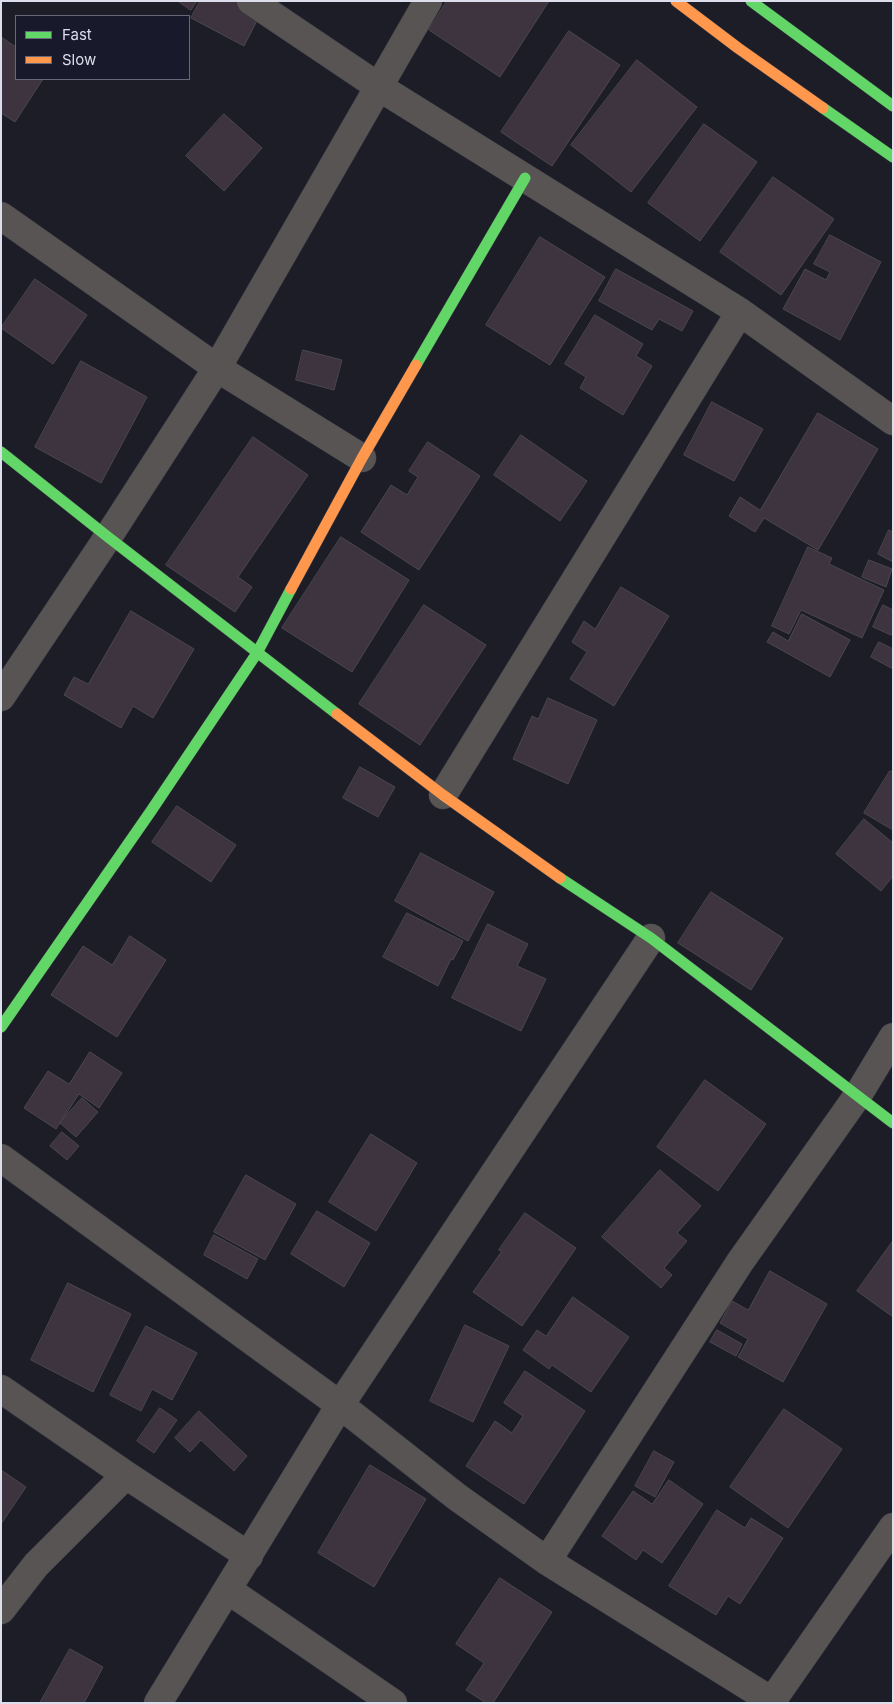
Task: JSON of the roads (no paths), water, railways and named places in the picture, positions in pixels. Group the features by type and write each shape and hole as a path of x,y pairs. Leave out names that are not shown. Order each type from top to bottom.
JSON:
{"street":[{"path":"251,1 379,87 740,312 893,421"},
{"path":"2,693 108,537 216,368 428,1"},
{"path":"676,1 738,48 893,157"},
{"path":"751,1 893,106"},
{"path":"1,1026 151,811 257,653 362,458 524,178"},
{"path":"1,216 216,368 362,458"},
{"path":"443,795 740,312"},
{"path":"1,452 257,653 443,795 548,870 651,938 858,1095 893,1124"},
{"path":"158,1703 340,1405 651,938"},
{"path":"548,1560 740,1262 858,1095 893,1037"},
{"path":"1,1158 340,1405 457,1497 548,1560 774,1702 893,1527"},
{"path":"1,1389 126,1476 249,1556"},
{"path":"1,1610 36,1565 126,1476"},
{"path":"228,1590 394,1703"}]}
